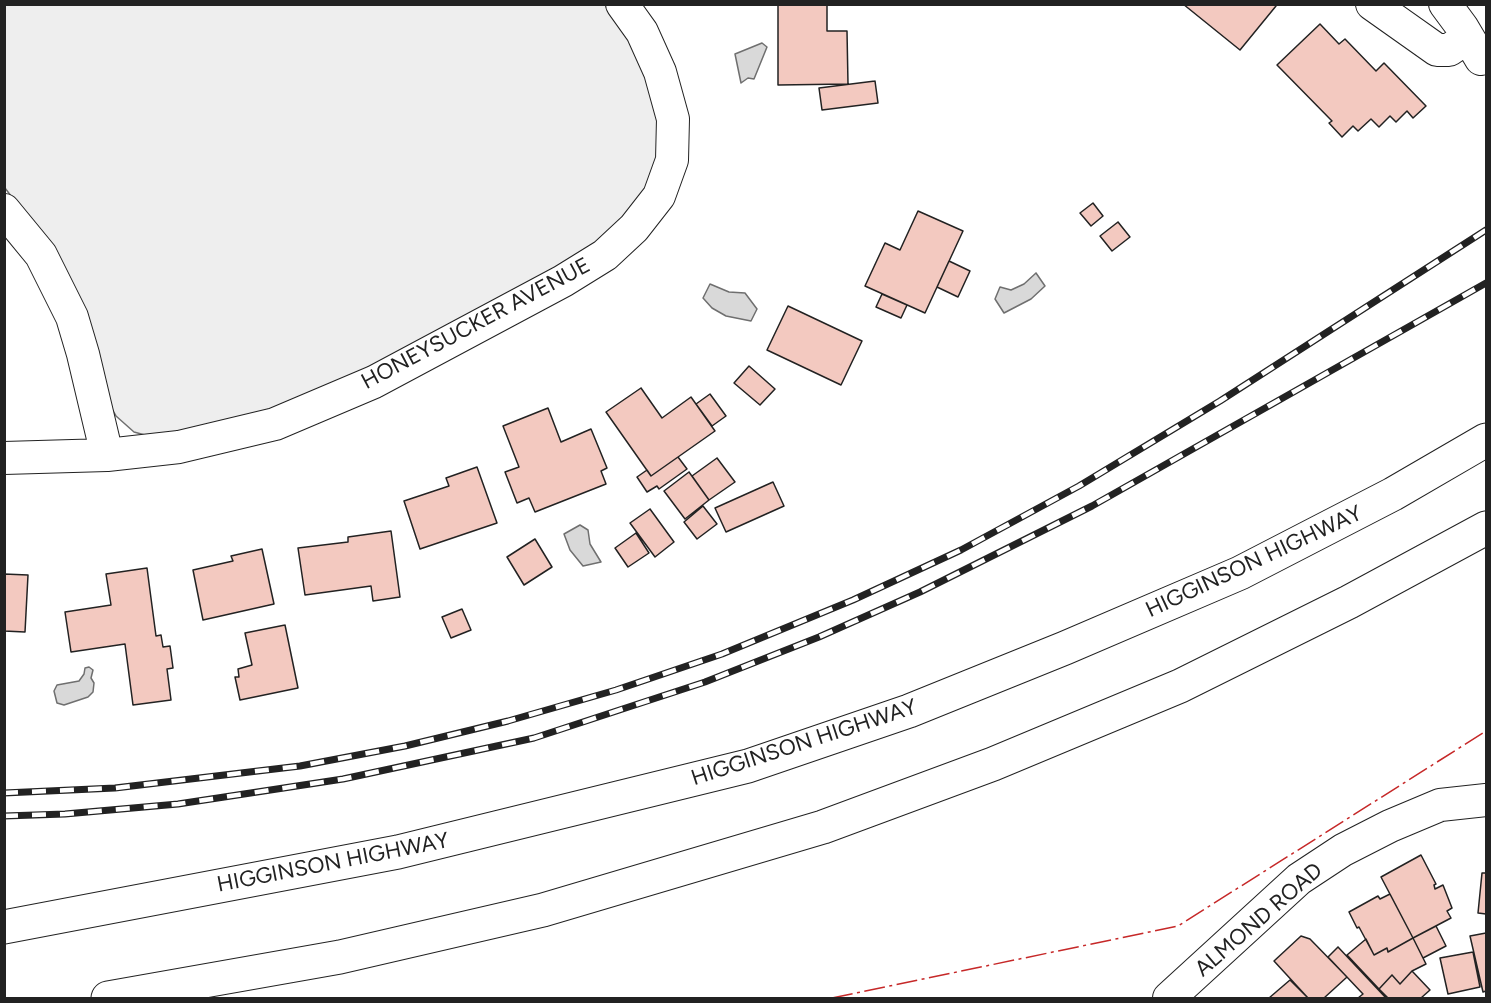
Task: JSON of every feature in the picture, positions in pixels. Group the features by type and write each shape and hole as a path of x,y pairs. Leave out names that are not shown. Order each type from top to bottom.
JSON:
{"highway":[{"name":"HIGGINSON HIGHWAY","path":"4,927 398,852 748,766 919,707 1240,573 1393,494 1486,440"},
{"path":"108,999 340,957 543,910 823,827 993,765 1180,686 1349,602 1486,528"}],"street":[{"name":"HONEYSUCKER AVENUE","path":"4,458 107,455 179,447 274,424 374,382 564,281 605,255 634,228 659,196 672,160 673,119 660,72 642,32 622,4"},
{"path":"1372,4 1437,50 1474,48 1445,4"},
{"path":"4,210 40,255 72,317 107,455"},
{"name":"ALMOND ROAD","path":"1169,999 1299,879 1343,850 1389,826 1440,805 1486,800"}],"shaded area":[{"path":"5,5 606,5 639,52 658,111 661,160 649,199 598,247 349,379 226,428 163,440 134,432 116,416 96,382 41,236 5,188"},
{"path":"762,43 767,47 754,79 748,78 741,83 735,54"},
{"path":"1036,273 1045,286 1031,299 1004,313 995,299 1000,287 1011,290 1024,284"},
{"path":"710,284 729,292 745,293 757,309 751,321 726,316 712,308 703,298"},
{"path":"580,525 588,530 590,544 601,562 583,566 570,550 564,534"},
{"path":"89,667 93,670 91,678 94,683 93,692 88,697 64,705 57,703 54,691 57,685 79,681 85,668"}],"building":[{"path":"778,4 827,4 827,31 847,31 848,84 778,85"},
{"path":"1183,4 1275,4 1276,6 1240,50"},
{"path":"1320,24 1339,44 1345,39 1376,71 1384,63 1426,106 1413,118 1407,111 1396,122 1390,116 1379,127 1371,119 1358,131 1353,126 1342,137 1329,123 1332,121 1277,65"},
{"path":"875,81 878,103 822,110 819,88"},
{"path":"1093,203 1103,216 1091,226 1080,213"},
{"path":"918,211 963,231 925,313 865,286 885,243 900,250"},
{"path":"1118,222 1130,237 1112,251 1100,236"},
{"path":"949,261 970,271 958,297 937,287"},
{"path":"882,294 907,305 901,318 876,307"},
{"path":"788,306 862,341 841,385 767,350"},
{"path":"749,366 775,389 760,405 734,383"},
{"path":"641,388 662,418 691,397 715,431 651,476 606,412"},
{"path":"710,394 726,416 712,426 696,404"},
{"path":"548,408 561,442 591,429 607,468 601,471 606,484 535,512 529,498 517,503 505,472 519,467 503,426"},
{"path":"678,457 687,469 659,489 657,486 647,492 637,477 647,470 651,476"},
{"path":"717,458 735,482 709,500 692,476"},
{"path":"477,467 497,523 420,549 404,501 449,486 446,478"},
{"path":"689,472 709,500 685,519 664,491"},
{"path":"773,482 784,506 726,532 715,508"},
{"path":"703,506 717,524 697,539 684,522"},
{"path":"650,509 674,542 655,557 630,523"},
{"path":"391,531 400,597 373,601 371,586 305,595 298,548 348,542 348,537"},
{"path":"636,533 649,553 628,567 615,548"},
{"path":"535,539 552,567 524,585 507,557"},
{"path":"262,549 274,604 203,620 193,570 233,561 231,556"},
{"path":"147,568 156,636 161,635 163,647 170,646 173,668 167,669 171,700 133,705 125,644 71,652 65,612 111,605 106,574"},
{"path":"4,574 28,575 25,632 4,631"},
{"path":"462,609 471,630 451,638 442,617"},
{"path":"285,625 298,688 240,700 235,677 239,677 238,669 252,665 245,633"},
{"path":"1421,855 1436,884 1435,889 1443,885 1452,908 1447,911 1451,918 1413,938 1381,877"},
{"path":"1482,873 1486,873 1486,914 1478,913"},
{"path":"1390,894 1413,938 1388,952 1387,948 1374,955 1349,912 1378,896 1380,899"},
{"path":"1436,926 1446,946 1423,958 1413,938"},
{"path":"1486,933 1486,991 1483,992 1470,936"},
{"path":"1301,936 1310,939 1347,977 1324,998 1308,998 1274,961"},
{"path":"1413,938 1426,964 1412,971 1400,984 1392,975 1379,989 1347,955 1366,939 1374,955 1387,948 1388,952"},
{"path":"1338,947 1386,998 1358,998 1363,994 1328,957"},
{"path":"1473,952 1480,987 1448,994 1440,958"},
{"path":"1412,971 1430,990 1421,998 1388,998 1379,989 1392,975 1400,984"},
{"path":"1290,980 1308,998 1269,998"}],"railway":[{"path":"4,793 115,788 300,766 405,746 508,721 616,690 722,654 853,600 961,550 1079,486 1220,401 1486,230"},
{"path":"4,816 65,814 178,804 343,779 534,738 705,682 819,637 920,592 1092,506 1486,283"}],"power":[{"path":"832,998 1178,926 1486,731"}]}
